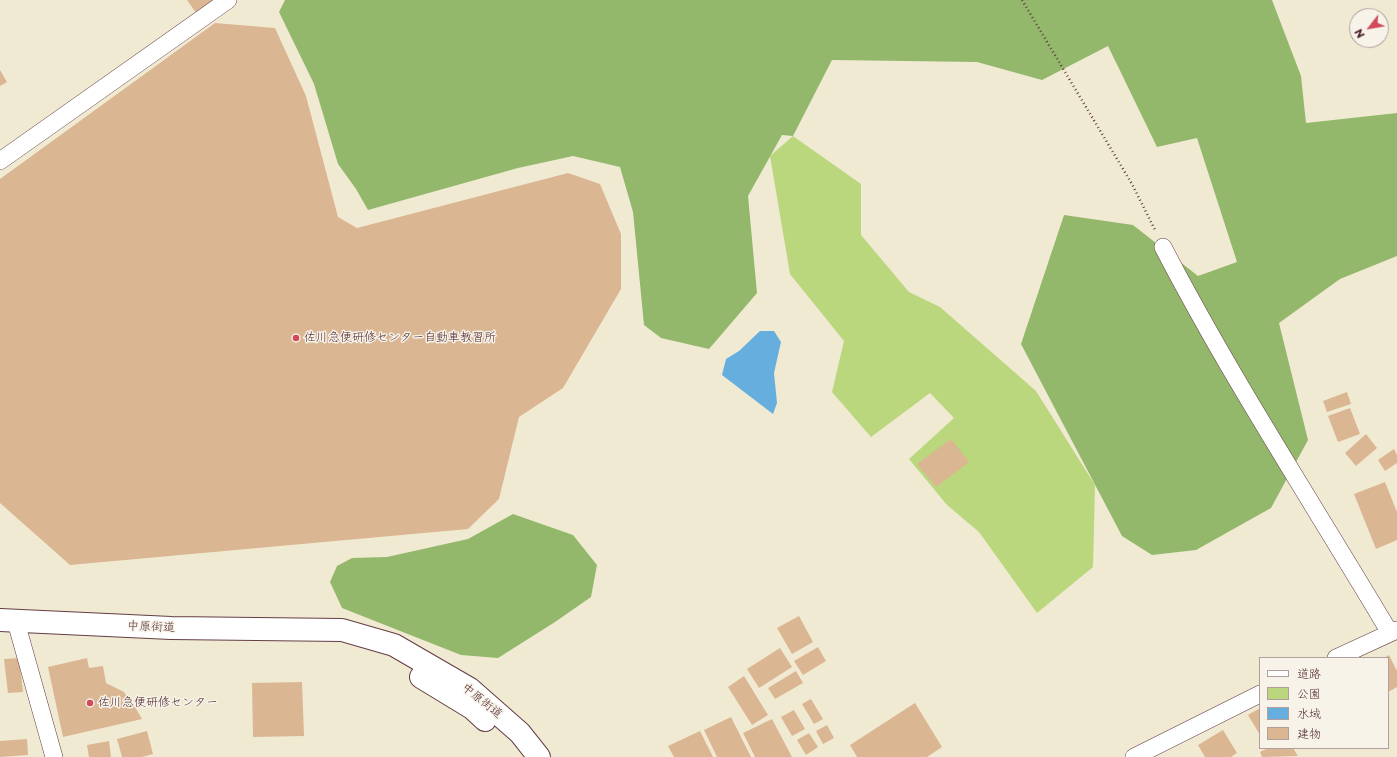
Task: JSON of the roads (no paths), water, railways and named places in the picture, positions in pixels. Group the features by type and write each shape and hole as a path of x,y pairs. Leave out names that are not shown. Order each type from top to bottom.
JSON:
{"main road":[{"name":"中原街道","path":"8,621 171,628 342,630 394,645 470,689 520,733 539,757"},
{"name":"中原街道","path":"302,629 381,654 472,708 528,757"}],"street":[{"path":"0,161 228,0"},
{"path":"1163,247 1238,383 1394,632 1338,657"},
{"path":"8,621 54,757"},
{"path":"1134,757 1259,694"}],"water":[{"path":"760,331 774,331 781,342 774,373 777,403 773,414 722,375 726,359 739,351"}],"place":[{"name":"佐川急便研修センター自動車教習所","path":"296,338"},
{"name":"佐川急便研修センター","path":"90,703"}]}
